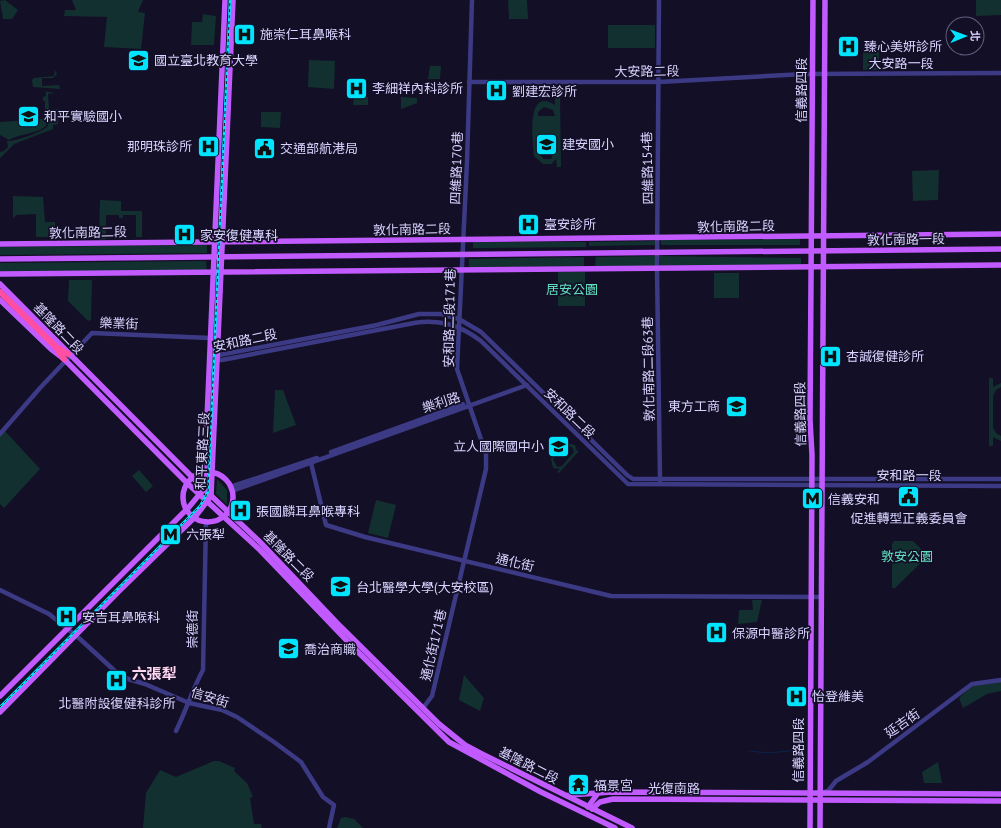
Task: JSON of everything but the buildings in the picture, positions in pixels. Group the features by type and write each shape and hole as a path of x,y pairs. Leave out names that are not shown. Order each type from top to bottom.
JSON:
{"highway":[{"path":"0,292 67,358"}],"main road":[{"name":"和平東路三段","path":"0,696 187,509 202,492 225,0"},
{"name":"和平東路三段","path":"0,712 195,517 208,502 211,496 233,0"},
{"name":"信義路四段","path":"813,0 810,420 817,483 821,596 820,828"},
{"name":"信義路四段","path":"810,828 810,596 817,483 823,267 825,0"},
{"name":"敦化南路一段","path":"823,236 1001,234"},
{"name":"敦化南路二段","path":"0,244 823,236"},
{"name":"敦化南路一段","path":"812,251 1001,249"},
{"name":"敦化南路二段","path":"0,259 812,251"},
{"name":"敦化南路一段","path":"823,267 1001,265"},
{"path":"0,274 823,267"},
{"name":"基隆路二段","path":"0,284 67,358 187,483 211,496 260,542 337,623 444,728 465,745 632,828"},
{"name":"基隆路二段","path":"0,300 51,350 67,358 192,477 208,502 260,550 354,648 449,742 541,792 587,813 615,828"},
{"path":"204,472 212,472 223,477 231,489 231,504 228,512 223,517 215,521 206,521 195,517 187,509 183,497 187,483 192,477 204,472"},
{"name":"光復南路","path":"567,796 598,793 670,792 1001,794"},
{"path":"587,813 588,805 598,793"},
{"name":"光復南路","path":"587,813 606,799 1001,802"}],"street":[{"name":"四維路170巷","path":"462,255 470,82 472,0"},
{"name":"四維路154巷","path":"658,253 657,139 659,0"},
{"name":"大安路一段","path":"824,74 1001,73"},
{"name":"大安路二段","path":"470,82 659,82 824,74"},
{"name":"敦化南路二段63巷","path":"658,253 660,485"},
{"name":"安和路二段171巷","path":"462,255 457,370 486,454 486,469 479,499"},
{"name":"安和路二段","path":"217,357 377,325 418,314 441,314 459,319 481,332 626,475 634,479 714,478 817,483"},
{"name":"安和路二段","path":"209,357 229,358 420,322 435,321 458,326 481,341 626,483 660,485 817,483"},
{"name":"樂業街","path":"0,434 67,358 92,333 210,338"},
{"path":"469,405 532,383"},
{"name":"樂利路","path":"231,489 464,404 469,405"},
{"name":"樂利路","path":"231,489 311,463 469,405"},
{"name":"通化街","path":"311,463 326,525 365,537 611,596 821,596"},
{"name":"安和路一段","path":"817,483 1001,479"},
{"name":"安和路一段","path":"817,483 1001,486"},
{"name":"通化街171巷","path":"423,708 432,696 479,499"},
{"name":"崇德街","path":"176,732 195,684 203,670 206,521"},
{"name":"信安街","path":"0,590 49,614 76,635 116,672 128,679 145,684 188,703 229,713 274,742 301,762 323,797 334,805 329,828"},
{"name":"延吉街","path":"820,794 828,791 836,781 868,762 972,684 1001,680"}],"green space":[{"path":"5,0 18,10 12,19 3,19 0,1"},
{"path":"72,0 143,0 138,12 145,13 141,49 104,47 107,17 64,16 65,10 76,10"},
{"path":"508,0 527,0 528,19 509,19"},
{"path":"976,0 1001,0 1001,15 976,16"},
{"path":"203,14 216,16 214,45 191,45 192,22 202,22"},
{"path":"608,25 655,25 655,48 608,48"},
{"path":"863,48 879,48 879,70 863,70"},
{"path":"309,60 335,61 334,89 308,87"},
{"path":"430,66 441,66 440,79 428,79"},
{"path":"55,70 57,74 53,78 42,78 42,86 59,85 60,89 33,87 32,80 34,78 54,76"},
{"path":"43,91 55,93 48,94 49,109 59,109 58,124 53,125 53,129 14,144 0,158 0,152 4,151 8,147 7,141 28,136 48,126 48,122 45,118 45,101 43,101 43,97 46,96 46,92"},
{"path":"555,94 560,94 561,167 557,167 556,159 551,164 543,164 534,156 532,129 535,109 539,103 545,101 555,105","holes":["544,107 553,110 555,116 538,116 538,112","555,148 551,159 544,159 539,154 539,149"]},
{"path":"354,96 368,97 368,105 353,105"},
{"path":"401,97 417,98 417,103 401,109"},
{"path":"261,112 281,112 280,128 261,127"},
{"path":"43,119 47,122 46,126 37,131 9,140 0,135 0,122"},
{"path":"939,170 938,200 913,201 912,171"},
{"path":"13,196 43,197 45,222 55,222 55,237 36,237 36,214 16,215 13,219"},
{"path":"100,200 121,201 121,211 142,211 142,237 136,237 136,215 123,215 123,218 119,218 119,215 106,215 106,239 99,240"},
{"path":"800,239 800,245 661,245 661,240"},
{"path":"655,241 655,245 589,246 589,242"},
{"path":"473,242 586,242 586,247 473,248"},
{"path":"207,245 207,253 0,255 0,247"},
{"path":"655,256 656,266 595,266 596,257"},
{"path":"659,256 801,258 801,264 660,266"},
{"path":"584,257 584,266 469,267 469,259"},
{"path":"206,261 207,270 0,272 0,263"},
{"name":"居安公園","path":"558,272 585,272 585,306 558,306"},
{"path":"714,273 739,273 739,298 714,298"},
{"path":"69,280 92,280 91,320 88,321 68,301"},
{"path":"989,378 993,378 993,387 1001,383 1001,387 996,390 993,396 993,428 996,433 1001,436 1001,441 993,437 993,446 989,446"},
{"path":"275,390 283,390 296,425 273,433"},
{"path":"743,399 744,408 726,409 726,400"},
{"path":"4,430 40,469 4,508 0,504 0,434"},
{"path":"566,443 575,445 577,451 579,451 559,473 557,472 560,469 553,468 551,459","holes":["565,446 572,447 574,452 562,466 557,467 553,459"]},
{"path":"139,470 153,486 146,492 132,476"},
{"path":"217,479 227,490 227,505 216,494"},
{"path":"376,500 396,505 388,538 368,533"},
{"name":"敦安公園","path":"894,541 913,541 928,556 895,588 892,588 892,544"},
{"path":"752,600 762,600 757,622 738,624 739,610 753,610"},
{"path":"464,675 484,698 480,711 459,700"},
{"path":"1001,681 1001,691 987,694 963,708 959,698 973,685"},
{"path":"214,761 219,761 235,768 234,771 247,783 253,797 250,798 254,824 261,824 262,828 143,828 146,793 160,770 176,777"},
{"path":"938,762 942,783 924,783 922,772"},
{"path":"345,817 354,819 363,828 337,828 341,818"}],"waterway":[{"path":"749,751 768,753 800,750"}],"railway":[{"path":"0,707 200,506 208,492 230,0"}],"place":[{"name":"施崇仁耳鼻喉科","path":"245,34"},
{"name":"臻心美妍診所","path":"849,46"},
{"name":"國立臺北教育大學","path":"138,60"},
{"name":"李細祥內科診所","path":"356,88"},
{"name":"劉建宏診所","path":"496,91"},
{"name":"和平實驗國小","path":"29,116"},
{"name":"建安國小","path":"546,144"},
{"name":"那明珠診所","path":"208,146"},
{"name":"交通部航港局","path":"264,148"},
{"name":"臺安診所","path":"529,224"},
{"name":"家安復健專科","path":"185,235"},
{"name":"杏誠復健診所","path":"830,356"},
{"name":"東方工商","path":"736,406"},
{"name":"立人國際國中小","path":"559,446"},
{"name":"促進轉型正義委員會","path":"909,496"},
{"name":"信義安和","path":"812,499"},
{"name":"張國麟耳鼻喉專科","path":"240,511"},
{"name":"六張犁","path":"170,534"},
{"name":"台北醫學大學(大安校區)","path":"341,587"},
{"name":"安吉耳鼻喉科","path":"67,617"},
{"name":"保源中醫診所","path":"717,633"},
{"name":"喬治商職","path":"288,649"},
{"name":"北醫附設復健科診所","path":"117,681"},
{"name":"怡登維美","path":"797,696"},
{"name":"福景宮","path":"579,785"}],"district":[{"name":"六張犁","path":"154,674"}]}
